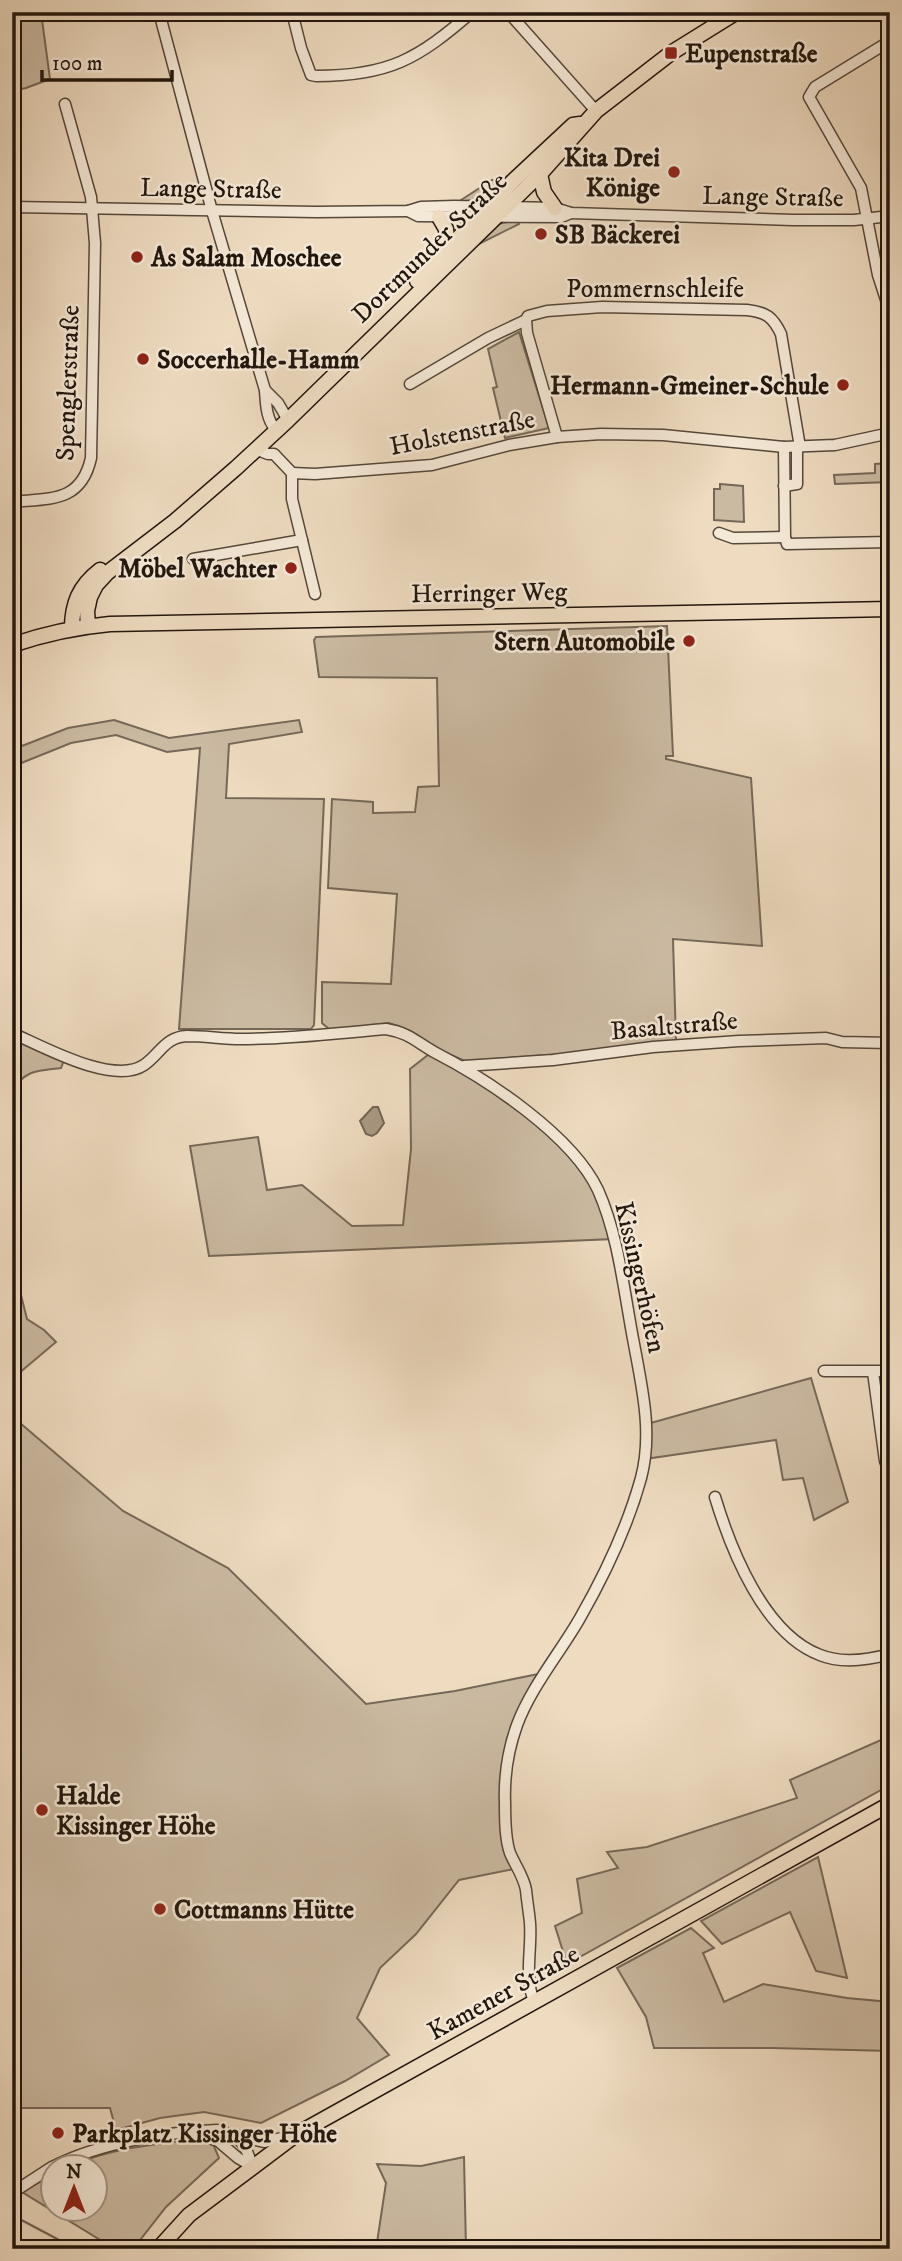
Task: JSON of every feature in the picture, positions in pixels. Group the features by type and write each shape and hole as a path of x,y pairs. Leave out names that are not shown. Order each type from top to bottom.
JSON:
{"main road":[{"name":"Dortmunder Straße","path":"286,416 448,248 540,174 596,111 671,53 737,12"},
{"name":"Dortmunder Straße","path":"88,626 90,597 102,579 236,468 491,212 513,181 573,125 583,123"},
{"path":"540,174 544,192 555,208"},
{"path":"439,217 446,229 448,248"},
{"name":"Dortmunder Straße","path":"72,629 72,611 76,599 92,576 157,527 272,430"},
{"name":"Herringer Weg","path":"88,626 890,609"},
{"path":"12,645 88,626"},
{"name":"Kamener Straße","path":"158,2249 189,2215 297,2134 890,1804"}],"street":[{"path":"159,12 212,211 265,390 275,446 274,454"},
{"path":"292,12 311,75 316,76 362,74 398,64 436,43 472,12"},
{"path":"508,12 596,111"},
{"path":"890,41 816,87 809,97 860,188 878,275 890,312"},
{"name":"Spenglerstraße","path":"12,502 61,496 77,488 86,477 91,458 95,243 93,208 65,104"},
{"name":"Lange Straße","path":"12,207 408,211 421,207 561,217 571,213"},
{"name":"Lange Straße","path":"408,211 418,216 439,217 555,208 571,213 721,220 867,219 890,216"},
{"name":"Pommernschleife","path":"526,320 534,313 602,307 747,310 769,315 781,334 799,447"},
{"path":"410,384 488,338 526,320 527,333 557,437"},
{"path":"265,390 286,416"},
{"name":"Holstenstraße","path":"292,473 315,474 432,465 509,444 601,434 643,434 799,447 835,445 890,433"},
{"path":"784,447 786,544 890,542"},
{"path":"784,486 797,484 799,447"},
{"path":"255,449 274,454 292,473 292,499 315,594"},
{"path":"719,533 733,538 785,537"},
{"path":"193,559 302,540"},
{"name":"Kissingerhöfen","path":"12,1033 75,1062 123,1071 136,1069 145,1064 166,1042 186,1036 241,1039 386,1029 405,1032 486,1082 553,1135 577,1159 596,1187 618,1255 647,1424 646,1446 641,1479 613,1553 585,1609 517,1723 508,1757 506,1825 509,1850 525,1884 530,1924 529,1983 534,2001"},
{"name":"Basaltstraße","path":"463,1066 553,1060 653,1047 739,1041 826,1038 842,1042 890,1042"},
{"path":"824,1371 890,1371"},
{"path":"873,1372 885,1461 890,1473"},
{"path":"715,1497 736,1559 751,1587 784,1630 801,1645 821,1656 860,1660 890,1654"},
{"path":"85,2152 116,2144 206,2131 225,2132 264,2142 297,2134"},
{"path":"225,2132 246,2146 252,2166"},
{"path":"195,2133 218,2141 252,2166"},
{"path":"12,2193 38,2177"}],"shaded area":[{"path":"12,12 41,12 50,79 12,91"},
{"path":"507,179 485,196 458,202 492,180"},
{"path":"517,220 519,224 477,245 476,243 498,224"},
{"path":"519,332 549,428 505,438 493,388 497,387 488,349"},
{"path":"890,463 890,482 835,484 834,475 875,473 875,464"},
{"path":"720,484 743,486 744,522 714,520 714,489 720,489"},
{"path":"667,626 673,756 666,756 666,759 751,778 762,946 673,939 676,1042 589,1052 465,1061 435,1048 404,1028 389,1023 330,1030 322,1023 322,982 391,984 397,894 328,888 332,799 373,802 373,813 415,812 418,787 439,786 437,678 319,677 314,640 316,637"},
{"path":"114,720 169,738 299,720 302,732 229,744 226,798 324,799 314,1025 311,1029 179,1029 200,748 167,752 116,735 71,743 12,769 14,749 68,728"},
{"path":"12,1036 64,1060 61,1068 27,1075 12,1092"},
{"path":"433,1051 531,1116 588,1174 613,1239 209,1256 190,1146 258,1137 267,1190 302,1185 352,1226 403,1225 411,1149 410,1069"},
{"path":"373,1107 378,1107 384,1123 372,1136 366,1134 360,1121"},
{"path":"12,1274 13,1298 21,1295 27,1319 56,1342 12,1379"},
{"path":"811,1378 848,1502 814,1520 803,1478 783,1480 776,1440 645,1459 647,1424"},
{"path":"12,1422 20,1423 123,1511 228,1568 366,1704 455,1691 538,1674 502,1790 514,1869 459,1880 416,1934 380,1968 357,2018 389,2055 345,2081 261,2123 204,2112 160,2118 116,2130 110,2108 12,2108"},
{"path":"890,1736 890,1785 567,1964 555,1926 582,1913 577,1879 618,1868 607,1852 647,1847 797,1798 790,1780"},
{"path":"818,1857 847,1978 816,1971 790,1912 722,1944 701,1921"},
{"path":"691,1928 714,1948 703,1953 724,2002 763,1984 890,2002 890,2051 654,2048 646,2017 617,1968"},
{"path":"189,2140 213,2144 219,2158 166,2207 133,2249 115,2249 71,2222 108,2222 108,2154"},
{"path":"464,2157 466,2249 376,2249 386,2183 377,2164 421,2166"},
{"path":"38,2183 38,2202 22,2192"}],"waterway":[{"path":"12,2215 76,2249"}],"place":[{"name":"Eupenstraße","path":"671,53"},
{"name":"Kita Drei Könige","path":"674,172"},
{"name":"SB Bäckerei","path":"541,234"},
{"name":"As Salam Moschee","path":"137,257"},
{"name":"Soccerhalle-Hamm","path":"143,359"},
{"name":"Hermann-Gmeiner-Schule","path":"843,385"},
{"name":"Möbel Wachter","path":"291,568"},
{"name":"Stern Automobile","path":"689,641"},
{"name":"Halde Kissinger Höhe","path":"42,1810"},
{"name":"Cottmanns Hütte","path":"160,1909"},
{"name":"Parkplatz Kissinger Höhe","path":"58,2133"}]}
